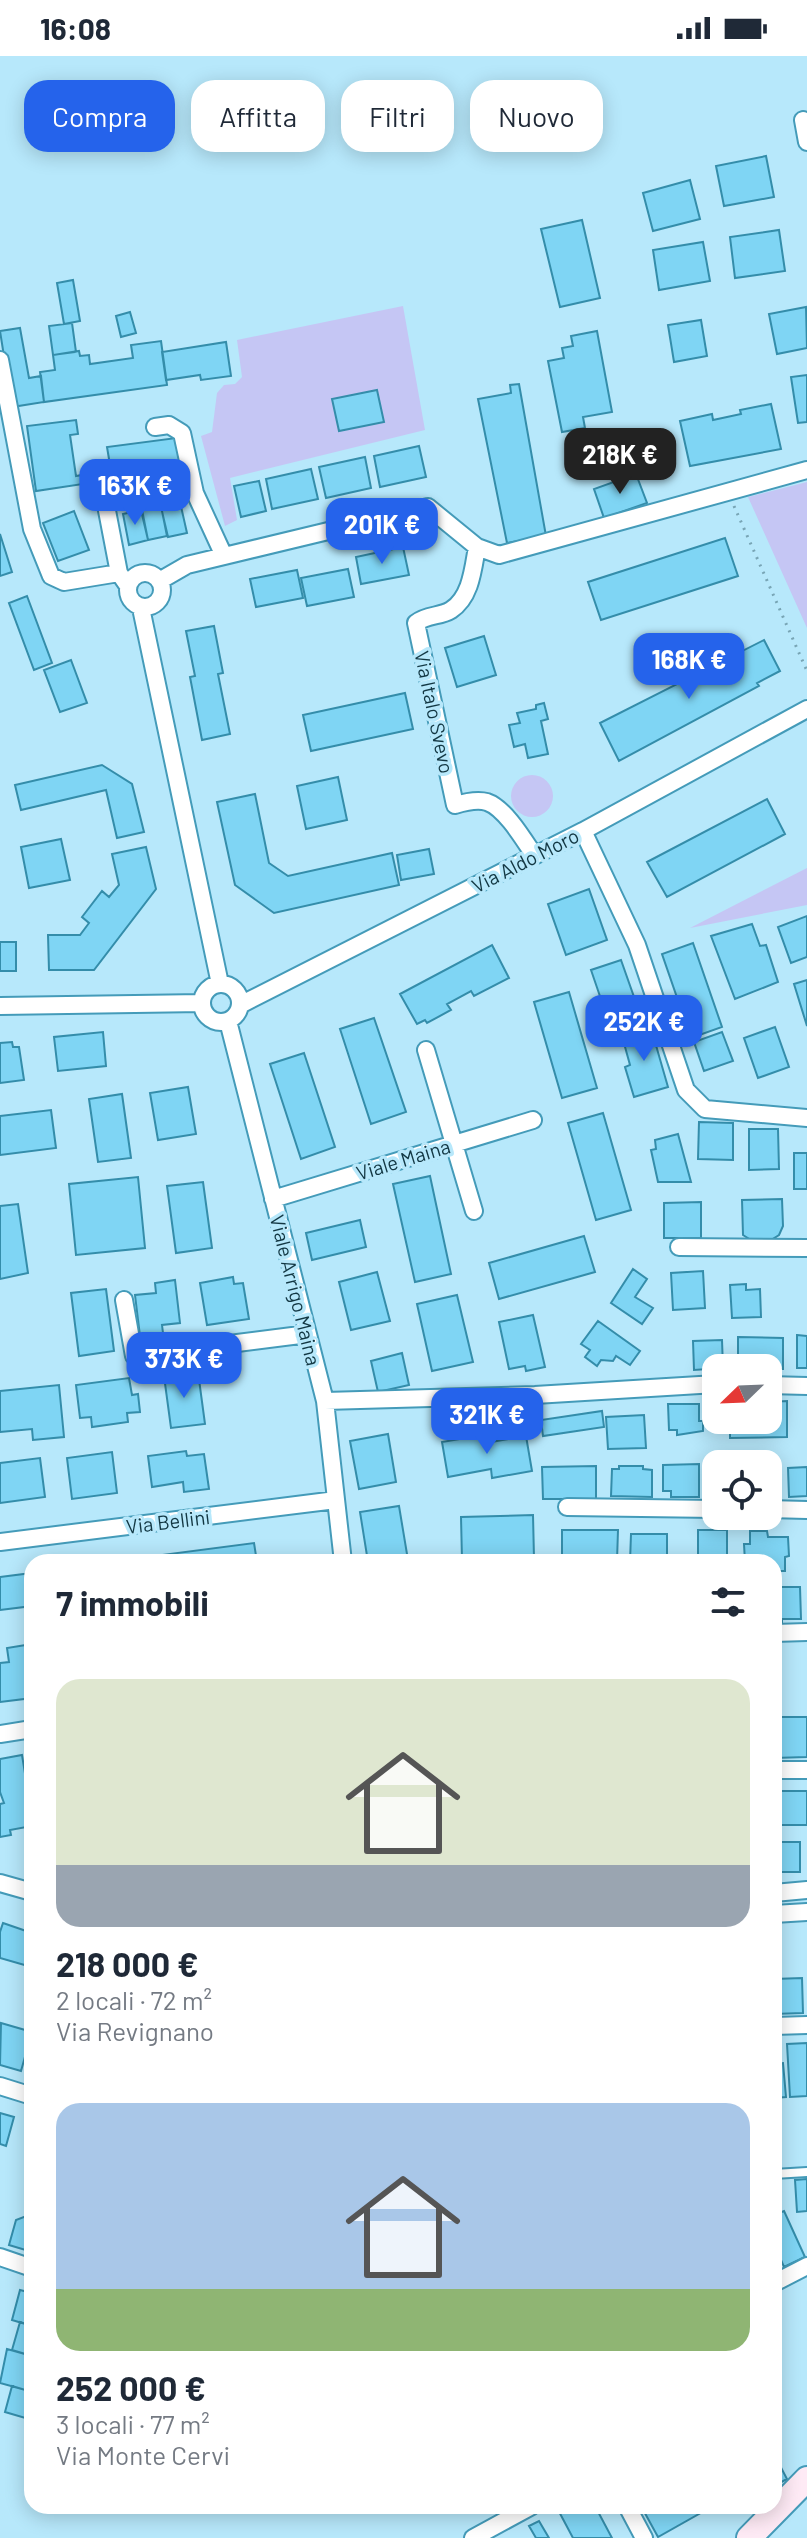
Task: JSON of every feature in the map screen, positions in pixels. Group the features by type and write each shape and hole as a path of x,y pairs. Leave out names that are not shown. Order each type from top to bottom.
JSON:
{"street":[{"path":"803,120 807,142"},
{"path":"0,360 32,529 51,576 64,582 123,579 149,572 161,580 163,594 155,605 141,608"},
{"path":"155,427 169,425 182,433 195,493 224,556"},
{"path":"161,580 187,565 428,507 477,547 499,555 807,470"},
{"path":"104,495 123,579 130,600 141,608 220,984"},
{"name":"Via Italo Svevo","path":"477,547 468,591 450,611 423,617 416,623 455,805 470,801 488,802 509,819 534,855"},
{"name":"Via Aldo Moro","path":"240,1005 583,831 807,709"},
{"path":"583,831 637,945 686,1090 705,1109 807,1118"},
{"path":"220,984 237,993 240,1005 236,1015 221,1022 209,1019 202,1003 205,992 220,984"},
{"path":"0,1006 202,1003"},
{"name":"Viale Arrigo Maina","path":"228,1021 325,1401 342,1554"},
{"path":"426,1050 474,1211"},
{"name":"Viale Maina","path":"273,1199 533,1120"},
{"path":"679,1247 807,1248"},
{"path":"124,1300 134,1356 308,1334"},
{"path":"325,1401 535,1395 702,1385"},
{"path":"782,1385 807,1386"},
{"name":"Via Bellini","path":"0,1542 336,1500"},
{"path":"567,1507 702,1509"},
{"path":"782,1509 807,1510"},
{"path":"782,1633 807,1632"},
{"path":"0,1734 24,1730"},
{"path":"782,1770 807,1770"},
{"path":"0,1883 24,1890"},
{"path":"782,1892 807,1890"},
{"path":"782,1914 807,1912"},
{"path":"782,2026 807,2025"},
{"path":"0,2086 24,2094"},
{"path":"0,2257 24,2265"},
{"path":"782,2279 807,2266"},
{"path":"782,2504 807,2479"},
{"path":"473,2538 517,2514"},
{"path":"631,2514 644,2538"},
{"path":"749,2538 773,2514"}],"lane":[{"path":"782,2174 807,2172"}],"path":[{"path":"728,492 807,671"}],"shaded area":[{"path":"403,306 425,430 230,478 237,520 225,526 201,436 212,432 217,393 224,385 235,384 242,377 237,340"},
{"path":"807,482 807,628 748,497"},
{"path":"532,775 547,781 553,796 547,811 532,817 517,811 511,796 517,781"},
{"path":"807,868 807,905 690,928"}],"building":[{"path":"766,156 774,197 724,206 716,166"},
{"path":"690,180 700,219 653,231 643,193"},
{"path":"582,220 600,298 560,307 541,229"},
{"path":"779,230 785,271 735,278 730,237"},
{"path":"703,242 710,281 659,290 653,250"},
{"path":"73,280 80,321 64,324 57,283"},
{"path":"806,307 807,348 777,354 769,314"},
{"path":"130,312 136,333 121,337 116,316"},
{"path":"701,320 707,356 674,362 668,325"},
{"path":"72,323 76,352 53,355 49,326"},
{"path":"20,328 29,378 41,376 44,402 12,407 0,331"},
{"path":"597,331 612,412 583,417 585,428 562,432 548,361 564,358 562,348 573,346 571,336"},
{"path":"161,341 167,385 44,402 40,372 55,370 53,355 79,351 80,356 89,355 90,364 133,358 131,345"},
{"path":"226,342 231,376 201,380 200,375 166,380 162,352"},
{"path":"807,375 807,422 798,423 791,377"},
{"path":"519,384 546,536 507,543 478,399 511,393 510,385"},
{"path":"377,390 384,422 339,431 332,399"},
{"path":"771,404 781,449 690,466 680,421 712,414 713,420 741,414 740,410"},
{"path":"76,420 78,434 70,435 76,476 82,475 83,484 36,491 27,426"},
{"path":"176,438 180,465 159,468 162,487 142,490 140,474 124,476 123,470 111,471 107,447"},
{"path":"419,446 426,477 380,487 374,456"},
{"path":"365,457 371,488 326,498 319,467"},
{"path":"311,469 318,499 272,509 266,479"},
{"path":"636,474 647,503 604,518 594,489"},
{"path":"259,481 266,511 241,517 234,486"},
{"path":"180,502 187,533 168,537 161,507"},
{"path":"161,506 167,536 148,540 142,510"},
{"path":"141,510 148,540 129,545 123,514"},
{"path":"74,511 89,550 58,561 43,523"},
{"path":"0,534 12,572 0,576"},
{"path":"725,538 738,576 601,620 588,582"},
{"path":"403,547 409,575 361,584 356,557"},
{"path":"348,569 354,597 307,606 301,578"},
{"path":"297,570 303,598 256,607 250,579"},
{"path":"27,596 52,663 34,670 9,603"},
{"path":"214,626 223,673 218,674 230,734 202,740 190,677 195,676 186,631"},
{"path":"484,636 496,675 457,687 445,648"},
{"path":"764,640 780,671 757,683 759,686 619,761 600,723"},
{"path":"71,660 87,703 60,712 44,670"},
{"path":"405,693 413,729 311,751 303,715"},
{"path":"544,703 548,719 541,721 548,754 528,758 525,744 514,747 509,725 520,723 517,713 536,709 536,705"},
{"path":"102,765 132,784 144,832 117,838 106,790 21,810 15,785"},
{"path":"338,777 347,820 306,829 297,786"},
{"path":"255,794 269,863 288,876 392,853 399,885 274,913 235,885 217,802"},
{"path":"767,799 785,834 667,897 647,862"},
{"path":"61,839 70,880 29,888 21,847"},
{"path":"146,847 156,889 94,970 49,970 48,935 80,935 89,923 82,917 102,891 109,897 119,885 112,854"},
{"path":"429,849 434,874 401,880 397,855"},
{"path":"589,889 607,940 566,955 548,904"},
{"path":"807,916 807,957 791,963 778,927"},
{"path":"752,924 760,946 766,945 778,982 735,999 711,936"},
{"path":"0,942 16,942 16,971 0,971"},
{"path":"693,943 722,1027 691,1038 662,954"},
{"path":"492,945 509,978 474,996 471,991 447,1004 451,1010 427,1023 425,1020 417,1024 400,994"},
{"path":"621,960 634,997 604,1008 591,970"},
{"path":"807,980 807,1026 794,984"},
{"path":"569,992 597,1088 562,1098 534,1002"},
{"path":"374,1018 406,1112 371,1124 340,1029"},
{"path":"775,1027 789,1067 758,1078 744,1038"},
{"path":"651,1028 668,1087 634,1097 625,1067 630,1065 622,1036"},
{"path":"103,1032 106,1066 58,1071 54,1037"},
{"path":"722,1032 733,1061 704,1071 694,1042"},
{"path":"12,1042 13,1047 19,1047 24,1080 0,1083 0,1043"},
{"path":"304,1053 335,1147 301,1159 270,1064"},
{"path":"188,1087 196,1134 158,1140 150,1093"},
{"path":"122,1094 131,1158 98,1162 89,1099"},
{"path":"51,1110 56,1148 0,1155 0,1116"},
{"path":"603,1113 631,1210 596,1220 568,1123"},
{"path":"699,1122 733,1123 733,1160 698,1159"},
{"path":"749,1129 778,1129 779,1169 749,1170"},
{"path":"678,1134 691,1182 658,1182 651,1150 656,1149 655,1140"},
{"path":"794,1153 807,1153 807,1189 794,1189"},
{"path":"430,1176 451,1274 415,1282 393,1184"},
{"path":"138,1177 145,1248 76,1255 69,1184"},
{"path":"203,1182 212,1248 176,1253 167,1186"},
{"path":"782,1199 783,1226 779,1235 771,1240 751,1240 743,1235 742,1200"},
{"path":"701,1202 701,1238 664,1238 664,1203"},
{"path":"18,1204 28,1273 0,1279 0,1206"},
{"path":"360,1220 366,1247 312,1260 306,1233"},
{"path":"584,1236 595,1272 499,1299 489,1263"},
{"path":"633,1269 647,1279 635,1297 653,1308 642,1324 611,1303"},
{"path":"703,1271 705,1308 673,1310 671,1273"},
{"path":"377,1272 390,1321 351,1330 339,1282"},
{"path":"233,1277 234,1284 243,1283 249,1319 207,1325 200,1283"},
{"path":"175,1280 180,1323 162,1325 163,1333 140,1336 135,1295 156,1293 155,1283"},
{"path":"746,1284 746,1290 760,1289 761,1317 732,1318 730,1285"},
{"path":"106,1289 114,1351 79,1356 71,1293"},
{"path":"457,1295 473,1362 432,1371 417,1304"},
{"path":"533,1315 545,1367 526,1371 525,1366 509,1369 499,1322"},
{"path":"598,1321 640,1351 630,1365 616,1356 613,1361 601,1360 597,1366 585,1357 590,1350 581,1344"},
{"path":"797,1335 807,1336 807,1368 797,1368"},
{"path":"738,1337 783,1338 783,1369 782,1354 738,1354"},
{"path":"722,1340 722,1354 702,1354 702,1369 694,1370 693,1341"},
{"path":"402,1353 409,1385 378,1392 371,1361"},
{"path":"198,1372 205,1424 171,1428 164,1376"},
{"path":"129,1378 132,1395 138,1394 140,1412 127,1413 128,1422 92,1427 91,1417 80,1418 76,1385"},
{"path":"59,1385 64,1437 33,1440 32,1429 0,1432 0,1391"},
{"path":"782,1401 787,1401 787,1437 730,1438 730,1434 782,1434"},
{"path":"668,1404 699,1404 702,1431 677,1435 677,1430 669,1430"},
{"path":"602,1411 604,1427 543,1436 541,1420"},
{"path":"644,1415 646,1448 608,1449 606,1417"},
{"path":"388,1434 396,1482 359,1489 350,1441"},
{"path":"483,1435 485,1443 526,1436 532,1471 492,1478 491,1469 448,1477 442,1442"},
{"path":"186,1451 187,1456 204,1454 209,1489 184,1492 183,1482 152,1487 148,1456"},
{"path":"112,1452 117,1493 72,1499 67,1458"},
{"path":"40,1458 45,1497 0,1503 0,1463"},
{"path":"699,1464 699,1497 671,1497 671,1491 663,1491 663,1465"},
{"path":"596,1466 596,1499 543,1499 542,1467"},
{"path":"619,1466 643,1466 643,1469 652,1470 652,1497 611,1496 612,1469 619,1469"},
{"path":"807,1467 807,1496 789,1497 788,1468"},
{"path":"399,1506 407,1554 367,1554 360,1512"},
{"path":"533,1515 534,1554 462,1554 461,1517"},
{"path":"562,1530 618,1530 617,1554 562,1554"},
{"path":"698,1530 727,1530 727,1554 698,1554"},
{"path":"750,1531 767,1531 768,1537 788,1537 789,1556 785,1557 785,1571 782,1571 782,1554 745,1554 744,1544 750,1544"},
{"path":"631,1534 667,1534 667,1554 630,1554"},
{"path":"254,1543 256,1554 169,1554"},
{"path":"24,1574 24,1607 0,1610 0,1577"},
{"path":"782,1587 800,1587 801,1619 782,1619"},
{"path":"24,1645 24,1699 0,1702 0,1663 9,1662 7,1648"},
{"path":"782,1717 807,1717 807,1757 782,1758"},
{"path":"22,1755 24,1827 10,1830 11,1835 0,1837 0,1804 4,1803 0,1792 0,1759"},
{"path":"782,1791 807,1791 807,1825 782,1825"},
{"path":"782,1842 800,1842 800,1872 782,1872"},
{"path":"3,1923 24,1930 24,1965 0,1958"},
{"path":"802,1978 803,2013 782,2014 782,1979"},
{"path":"1,2023 24,2030 21,2071 0,2065"},
{"path":"807,2043 807,2096 790,2097 787,2044"},
{"path":"782,2063 786,2097 782,2097"},
{"path":"0,2113 14,2117 6,2146 0,2144"},
{"path":"807,2179 807,2211 797,2212 795,2180"},
{"path":"782,2212 805,2257 784,2267 782,2262"},
{"path":"24,2217 24,2250 9,2245 16,2220"},
{"path":"20,2290 24,2291 24,2324 12,2320"},
{"path":"20,2322 24,2323 24,2354 12,2350"},
{"path":"7,2349 24,2354 24,2390 0,2383"},
{"path":"12,2386 24,2390 24,2418 5,2412"},
{"path":"560,2514 599,2514 612,2538 573,2538"},
{"path":"645,2514 699,2514 658,2537"},
{"path":"539,2521 549,2538 536,2538 529,2526"}]}
